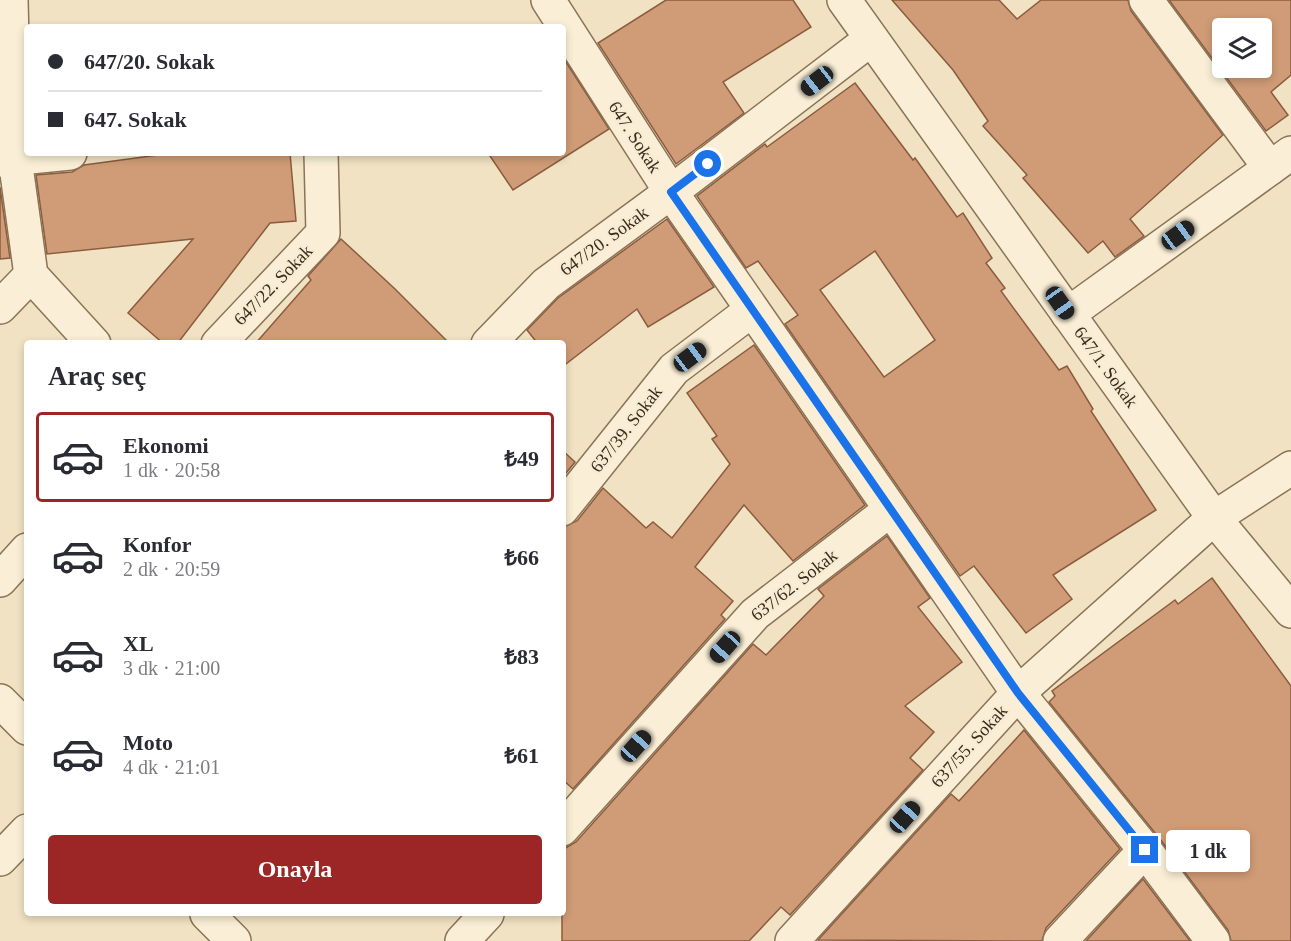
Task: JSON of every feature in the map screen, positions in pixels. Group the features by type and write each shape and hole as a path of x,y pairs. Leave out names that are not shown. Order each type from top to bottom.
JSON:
{"street":[{"path":"10,0 8,160 31,275 90,340"},
{"name":"647. Sokak","path":"548,0 561,24"},
{"name":"647/1. Sokak","path":"844,0 1214,518 1291,611"},
{"path":"1068,314 1280,161 1146,0"},
{"name":"647. Sokak","path":"566,34 671,192 1018,693 1145,850 1213,941"},
{"name":"647/20. Sokak","path":"492,340 546,284 871,39"},
{"path":"8,160 43,156"},
{"name":"647/22. Sokak","path":"222,340 323,233 321,156"},
{"path":"0,307 31,275"},
{"name":"637/39. Sokak","path":"566,504 674,369 752,310"},
{"name":"637/55. Sokak","path":"792,941 1018,693 1214,518 1291,468"},
{"name":"637/62. Sokak","path":"566,825 755,614 890,510"},
{"path":"0,580 24,553"},
{"path":"0,700 24,725"},
{"path":"0,859 24,834"},
{"path":"1060,941 1145,850"},
{"path":"462,941 485,916"}],"building":[{"path":"666,0 793,0 811,27 723,82 744,113 676,164 598,43"},
{"path":"892,0 999,0 1017,19 1041,0 1128,0 1131,11 1223,135 1130,219 1144,236 1115,257 1103,241 1088,253 1023,178 1027,175 983,126 988,121 953,70"},
{"path":"1169,0 1291,0 1291,75 1271,92 1288,115 1266,131 1227,78 1272,78 1272,18 1212,18 1212,58"},
{"path":"566,62 609,129 513,190 490,156 566,156"},
{"path":"855,83 913,160 915,158 957,217 963,213 992,258 986,263 1005,288 1001,291 1059,370 1067,366 1093,409 1091,411 1156,510 1053,575 1072,599 1026,633 974,566 960,576 785,324 798,315 758,261 746,268 697,196 765,144 767,147","holes":["875,251 935,340 884,377 820,290"]},
{"path":"151,156 290,156 296,221 270,223 180,340 159,340 128,313 193,239 47,254 36,175 72,172 84,165"},
{"path":"0,187 10,258 0,259"},
{"path":"667,219 714,287 648,327 637,309 566,364 566,340 535,340 527,330 558,298"},
{"path":"341,239 446,340 258,340 311,280 308,276"},
{"path":"754,345 865,505 793,561 744,505 695,567 733,601 721,615 725,619 573,789 566,783 566,525 577,521 603,488 646,528 653,522 672,538 730,464 712,439 717,436 687,393"},
{"path":"566,454 575,462 566,473"},
{"path":"887,536 930,598 918,607 962,662 905,706 934,732 910,758 923,770 790,915 781,907 749,941 562,941 562,916 566,916 566,848 576,842 753,644 766,655 824,596 818,589"},
{"path":"1212,578 1291,686 1291,941 1231,941 1228,930 1160,839 1049,702 1055,696 1052,691 1175,600 1178,604"},
{"path":"1024,730 1120,849 1046,928 1042,941 818,940 951,794 959,801"},
{"path":"1143,879 1190,941 1086,941"}],"route":[{"path":"708,164 671,192 1018,693 1145,850"}]}
